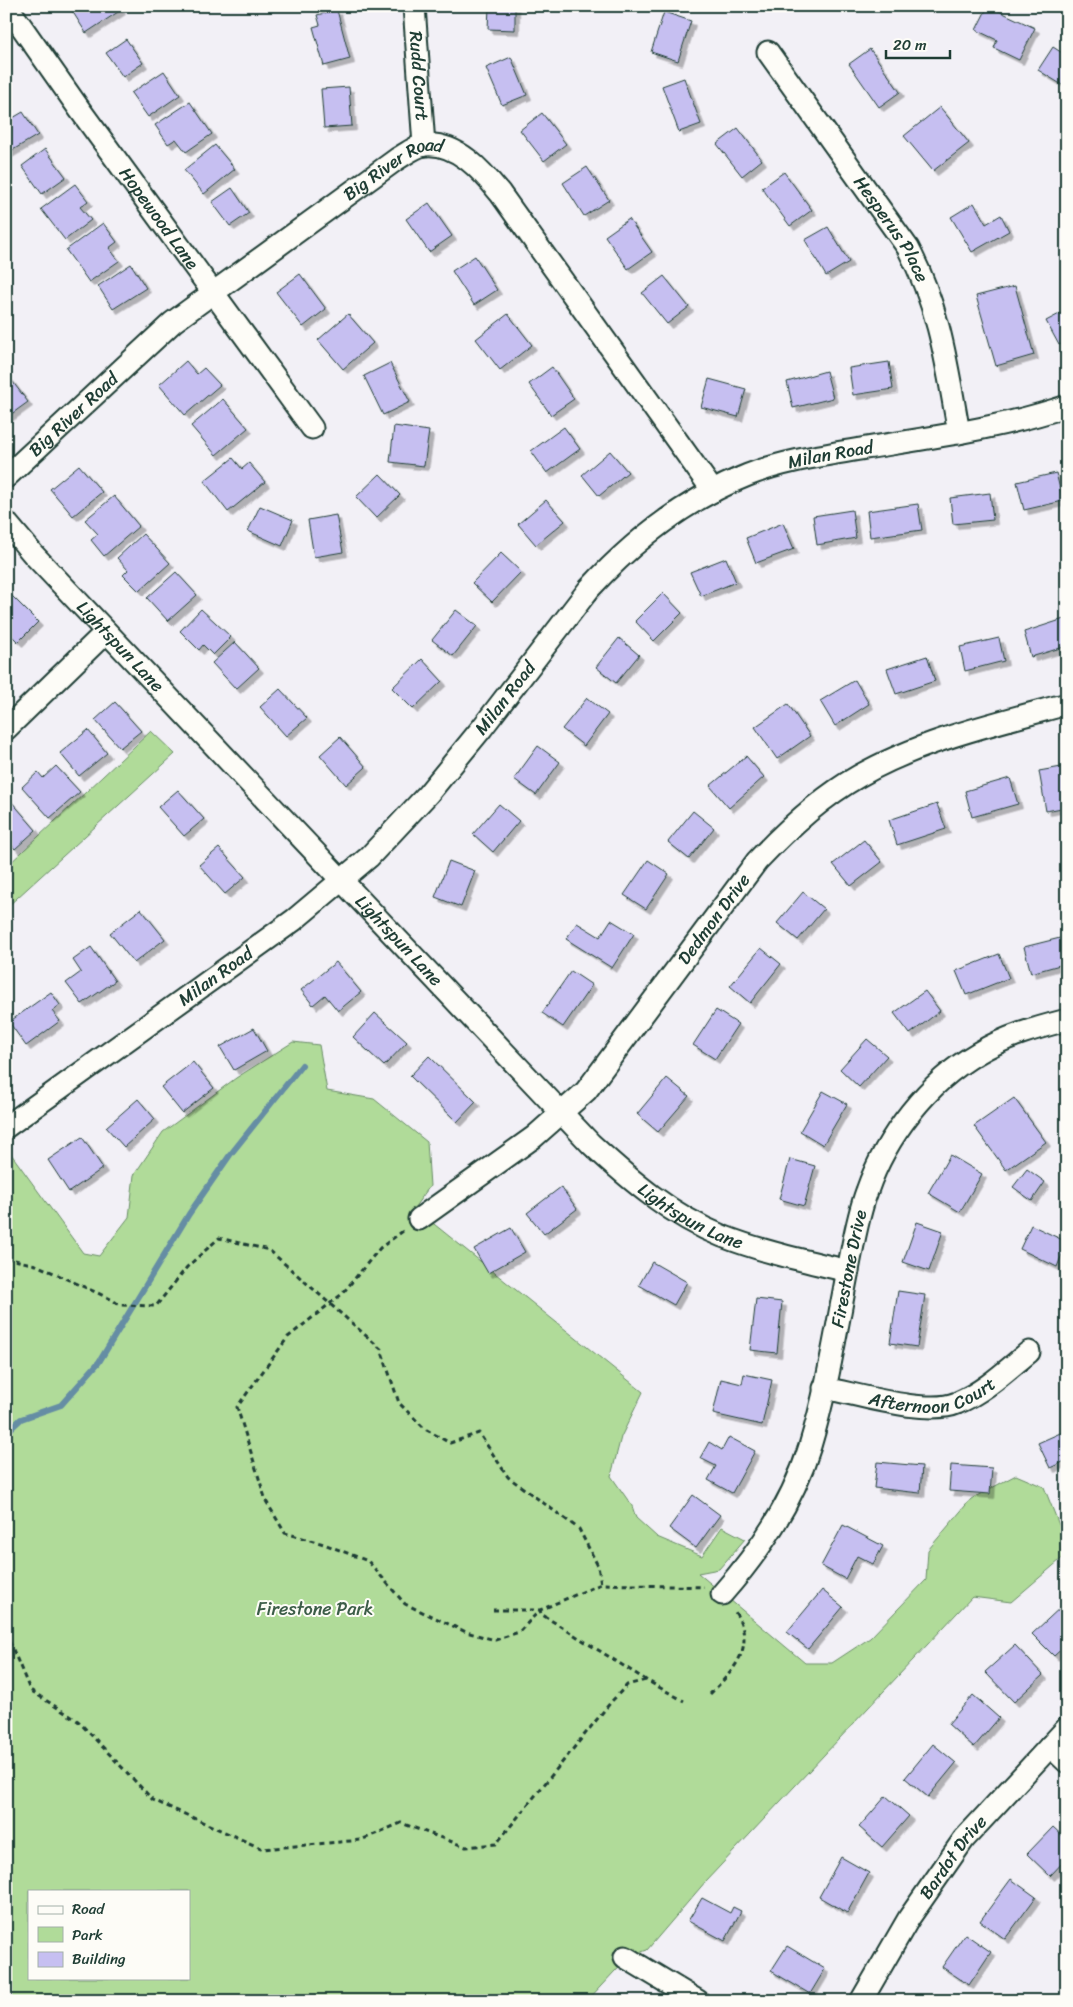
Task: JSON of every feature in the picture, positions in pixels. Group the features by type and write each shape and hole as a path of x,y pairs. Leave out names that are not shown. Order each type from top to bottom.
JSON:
{"street":[{"name":"Hopewood Lane","path":"7,6 80,110 312,428"},
{"name":"Rudd Court","path":"414,6 424,145"},
{"name":"Hesperus Place","path":"768,52 908,248 924,280 944,348 959,433"},
{"name":"Big River Road","path":"6,477 173,322 213,291 397,159 424,145 452,150 471,162 486,176 713,491"},
{"name":"Milan Road","path":"6,1127 294,920 369,857 428,794 482,728 589,589 607,569 650,532 713,491 750,474 806,458 999,426 1067,406"},
{"name":"Lightspun Lane","path":"6,522 33,554 341,882 562,1114 623,1174 656,1199 698,1224 758,1249 848,1271"},
{"path":"6,729 106,632"},
{"name":"Dedmon Drive","path":"419,1219 534,1137 586,1091 756,861 793,824 838,789 895,758 953,737 1067,704"},
{"name":"Firestone Drive","path":"722,1594 758,1551 782,1513 798,1480 810,1446 824,1388 867,1190 889,1145 908,1116 928,1094 978,1053 1026,1031 1067,1020"},
{"name":"Afternoon Court","path":"824,1388 915,1406 942,1407 956,1404 980,1390 1029,1352"},
{"name":"Bardot Drive","path":"861,2001 909,1918 964,1839 1067,1728"},
{"path":"1050,1746 1067,1762"},
{"path":"625,1958 698,2001"}],"path":[{"path":"419,1219 380,1248 342,1294 288,1337 237,1407 266,1501 285,1533 324,1544 368,1561 405,1604 466,1632 495,1640 518,1632 540,1610 601,1584 699,1585 722,1594 744,1627 742,1653 731,1673 710,1694"},
{"path":"6,1258 36,1265 113,1300 119,1305 156,1306 187,1267 219,1238 269,1250 381,1349 399,1403 425,1429 450,1443 478,1433 508,1478 579,1529 598,1566 601,1584"},
{"path":"493,1610 540,1610"},
{"path":"540,1610 541,1614 646,1680 684,1701"},
{"path":"6,1633 30,1690 78,1721 153,1800 263,1849 361,1840 401,1823 466,1848 496,1844 611,1702 627,1685 646,1680"}],"green space":[{"path":"151,731 175,754 6,908 6,867"},
{"name":"Firestone Park","path":"293,1042 319,1045 327,1091 374,1099 427,1142 430,1186 414,1208 643,1392 621,1437 611,1476 632,1506 636,1518 657,1537 702,1556 722,1527 745,1539 719,1569 698,1573 805,1663 832,1663 870,1638 926,1580 928,1550 971,1499 1016,1475 1044,1487 1067,1545 1067,1554 1011,1602 972,1597 706,1881 647,1950 628,1957 587,2001 6,2001 6,1147 83,1253 99,1256 129,1217 134,1175 163,1132 236,1078"}],"building":[{"path":"69,6 118,6 121,10 86,33"},
{"path":"489,6 515,6 515,30 488,29"},
{"path":"988,6 1035,28 1019,60 994,48 997,40 976,30"},
{"path":"337,10 350,59 324,66 313,27 320,25 317,15"},
{"path":"664,12 691,21 678,61 651,52"},
{"path":"126,39 143,63 123,77 106,53"},
{"path":"1053,47 1067,56 1067,88 1038,70"},
{"path":"870,49 900,92 879,107 849,64"},
{"path":"511,57 527,95 502,105 486,68"},
{"path":"164,71 180,95 148,117 131,93"},
{"path":"684,78 701,124 679,132 662,86"},
{"path":"349,87 352,126 324,128 321,89"},
{"path":"190,102 212,134 186,152 176,139 168,144 155,125"},
{"path":"940,107 969,143 933,171 904,136"},
{"path":"23,112 38,135 6,154 6,122"},
{"path":"542,113 566,144 544,161 520,130"},
{"path":"738,128 762,160 742,176 717,144"},
{"path":"215,145 235,169 204,194 184,170"},
{"path":"45,149 66,177 42,194 22,166"},
{"path":"587,167 609,200 584,216 563,183"},
{"path":"784,172 812,210 790,226 762,188"},
{"path":"75,184 88,201 80,207 91,220 65,240 41,209"},
{"path":"232,188 249,213 230,226 212,202"},
{"path":"429,203 452,236 429,252 406,219"},
{"path":"974,203 986,224 1001,215 1009,231 972,252 951,217"},
{"path":"629,219 652,252 628,269 605,236"},
{"path":"103,223 117,242 109,248 119,261 89,282 66,250"},
{"path":"828,227 849,262 826,276 805,240"},
{"path":"475,256 497,290 474,305 452,271"},
{"path":"131,264 146,288 113,309 98,286"},
{"path":"300,274 326,309 303,327 276,292"},
{"path":"664,276 689,307 667,324 642,293"},
{"path":"1015,286 1034,355 996,366 976,296"},
{"path":"1067,310 1067,341 1059,345 1046,321"},
{"path":"348,314 373,343 343,369 318,340"},
{"path":"508,314 532,345 500,370 476,339"},
{"path":"186,361 197,374 204,368 220,385 185,415 159,385"},
{"path":"889,362 893,389 853,395 849,368"},
{"path":"390,363 410,402 383,415 364,376"},
{"path":"552,367 574,399 551,415 529,384"},
{"path":"826,371 833,398 793,408 787,382"},
{"path":"9,377 28,402 6,418 6,379"},
{"path":"709,379 746,389 738,417 701,407"},
{"path":"223,399 248,428 216,455 191,426"},
{"path":"394,426 429,431 424,466 390,462"},
{"path":"564,427 580,449 547,473 531,451"},
{"path":"610,451 628,472 599,496 582,475"},
{"path":"233,458 242,469 249,463 265,482 228,512 204,481"},
{"path":"79,465 102,492 73,516 50,489"},
{"path":"1056,473 1063,501 1024,510 1017,482"},
{"path":"380,474 400,495 376,518 356,497"},
{"path":"990,493 993,520 953,524 950,498"},
{"path":"114,496 139,526 104,556 91,540 98,534 85,520"},
{"path":"546,500 565,521 536,545 518,524"},
{"path":"918,504 922,530 870,537 867,511"},
{"path":"260,506 293,520 282,546 248,531"},
{"path":"852,510 856,538 817,545 813,516"},
{"path":"336,515 343,552 314,557 308,520"},
{"path":"783,523 794,549 756,563 746,538"},
{"path":"143,534 170,563 139,591 123,575 128,570 117,558"},
{"path":"501,553 521,572 492,602 472,583"},
{"path":"726,558 736,582 701,596 690,572"},
{"path":"176,572 197,595 168,621 147,598"},
{"path":"663,593 682,613 654,641 635,621"},
{"path":"10,594 38,622 18,642 6,630 6,598"},
{"path":"201,609 231,637 213,655 203,645 199,650 180,631"},
{"path":"456,610 477,626 453,656 432,640"},
{"path":"1067,618 1067,646 1031,657 1024,632"},
{"path":"619,638 639,655 616,683 596,667"},
{"path":"999,638 1004,661 965,671 960,647"},
{"path":"235,642 259,668 236,689 212,663"},
{"path":"927,656 935,681 896,694 887,669"},
{"path":"422,659 442,681 413,709 392,688"},
{"path":"855,680 869,704 835,726 820,701"},
{"path":"280,689 307,718 286,736 260,707"},
{"path":"587,698 608,714 584,746 562,729"},
{"path":"115,702 141,731 120,748 95,720"},
{"path":"788,704 810,736 777,759 755,727"},
{"path":"88,730 107,753 79,776 60,753"},
{"path":"340,737 366,767 346,785 320,755"},
{"path":"538,746 560,762 536,795 514,779"},
{"path":"746,756 764,777 729,808 710,786"},
{"path":"56,766 80,792 50,818 22,787 38,772 43,778"},
{"path":"1067,766 1067,807 1046,811 1039,771"},
{"path":"1010,778 1018,804 972,817 965,791"},
{"path":"178,790 204,819 184,836 158,807"},
{"path":"11,801 36,830 15,849 6,839 6,806"},
{"path":"499,804 519,821 493,852 473,834"},
{"path":"937,804 946,829 897,845 889,820"},
{"path":"693,811 714,828 689,859 668,842"},
{"path":"864,840 882,862 851,886 833,864"},
{"path":"219,848 245,877 225,894 199,865"},
{"path":"648,860 669,874 646,909 624,895"},
{"path":"449,861 475,871 461,907 435,897"},
{"path":"803,892 824,909 798,940 777,923"},
{"path":"141,909 165,939 134,963 110,933"},
{"path":"611,920 634,934 612,968 566,939 577,923 600,937"},
{"path":"1064,937 1067,963 1031,973 1024,947"},
{"path":"91,947 115,981 82,1004 66,983 81,972 73,960"},
{"path":"761,948 781,964 750,1003 730,986"},
{"path":"999,954 1009,978 966,995 956,971"},
{"path":"336,962 361,992 338,1011 325,995 313,1005 301,990"},
{"path":"571,971 592,985 563,1027 542,1013"},
{"path":"925,991 940,1011 910,1034 894,1013"},
{"path":"51,992 60,1005 52,1011 60,1021 26,1046 9,1022"},
{"path":"716,1010 738,1024 715,1059 693,1045"},
{"path":"375,1013 407,1042 384,1066 353,1037"},
{"path":"254,1028 267,1051 234,1070 220,1047"},
{"path":"867,1039 887,1056 859,1087 840,1069"},
{"path":"429,1056 476,1102 457,1122 410,1076"},
{"path":"193,1062 214,1088 182,1113 161,1087"},
{"path":"667,1078 689,1096 658,1132 637,1114"},
{"path":"823,1091 847,1104 823,1145 800,1131"},
{"path":"1014,1098 1046,1142 1006,1170 974,1126"},
{"path":"138,1099 155,1119 124,1147 106,1127"},
{"path":"82,1137 103,1168 69,1192 48,1160"},
{"path":"950,1155 982,1174 960,1212 928,1193"},
{"path":"790,1159 815,1166 804,1206 779,1199"},
{"path":"1027,1169 1045,1182 1032,1201 1013,1187"},
{"path":"561,1187 577,1209 544,1234 527,1213"},
{"path":"917,1222 943,1231 929,1271 903,1262"},
{"path":"1031,1225 1067,1242 1057,1267 1020,1249"},
{"path":"511,1228 525,1252 488,1273 474,1249"},
{"path":"652,1262 687,1282 674,1305 639,1285"},
{"path":"898,1291 925,1295 917,1347 890,1343"},
{"path":"756,1299 782,1302 777,1353 750,1350"},
{"path":"744,1374 772,1380 762,1425 713,1414 721,1379 742,1384"},
{"path":"1067,1430 1067,1460 1050,1468 1038,1443"},
{"path":"729,1437 755,1451 732,1493 708,1480 716,1466 700,1458 709,1442 722,1450"},
{"path":"877,1462 922,1466 920,1493 874,1488"},
{"path":"951,1465 992,1468 990,1494 949,1491"},
{"path":"693,1495 720,1515 696,1548 669,1528"},
{"path":"843,1525 883,1546 873,1564 857,1556 845,1579 821,1566"},
{"path":"822,1590 843,1607 808,1649 787,1632"},
{"path":"1063,1605 1067,1609 1067,1644 1054,1656 1032,1634"},
{"path":"1015,1645 1043,1675 1014,1702 985,1672"},
{"path":"973,1695 999,1718 974,1747 948,1724"},
{"path":"933,1744 956,1763 928,1797 905,1778"},
{"path":"886,1796 909,1816 882,1847 859,1827"},
{"path":"1053,1827 1067,1840 1067,1858 1050,1876 1027,1854"},
{"path":"841,1857 869,1873 847,1913 819,1897"},
{"path":"1011,1879 1036,1897 1005,1939 980,1921"},
{"path":"702,1898 730,1913 733,1907 741,1911 725,1941 688,1921"},
{"path":"965,1934 991,1952 969,1985 942,1967"},
{"path":"787,1946 825,1969 810,1994 771,1971"}],"waterway":[{"path":"6,1433 21,1419 61,1405 99,1362 189,1214 230,1155 302,1065"}]}
